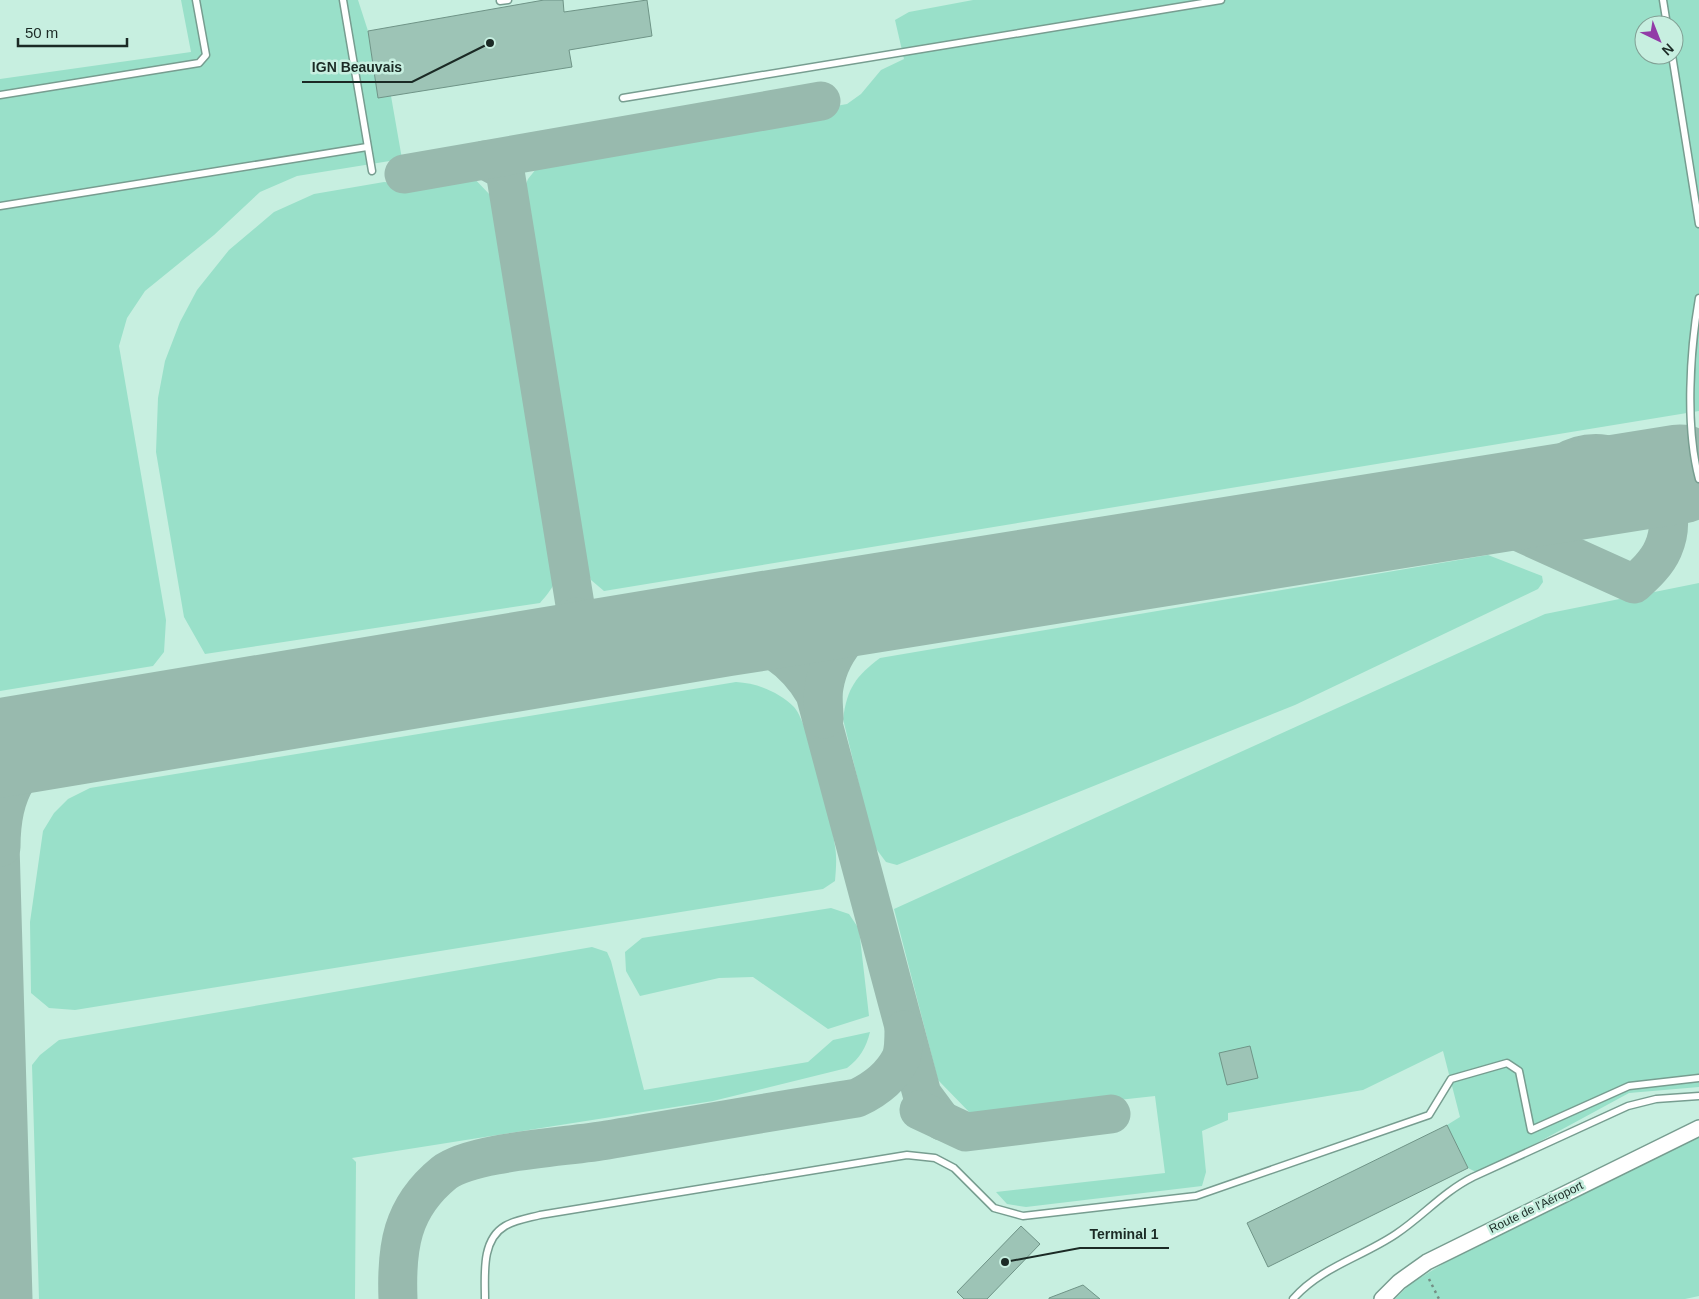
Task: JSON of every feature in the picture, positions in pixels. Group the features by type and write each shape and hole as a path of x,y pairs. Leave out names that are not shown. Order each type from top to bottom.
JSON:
{"street":[{"name":"Route de l'Aéroport","path":"1382,1299 1399,1282 1427,1262 1699,1128"}],"lane":[{"path":"0,95 198,63 206,55 196,0"},
{"path":"343,0 346,5 372,171"},
{"path":"500,1 508,0"},
{"path":"622,98 1222,0"},
{"path":"1663,0 1665,15"},
{"path":"1674,65 1699,224"},
{"path":"0,206 367,146"},
{"path":"1699,298 1693,333 1691,419 1699,479"},
{"path":"485,1299 484,1269 494,1234 506,1225 540,1215 907,1155 935,1158 954,1168 994,1208 1023,1216 1186,1198 1205,1194 1429,1114 1450,1080 1506,1063 1519,1071 1531,1130 1629,1086 1699,1078"},
{"path":"1293,1299 1316,1277 1398,1233 1450,1190 1473,1177 1628,1106 1656,1099 1699,1096"}],"path":[{"path":"1429,1279 1438,1299"}],"green space":[{"path":"181,0 358,0 368,31 378,98 391,96 402,159 297,176 260,192 214,235 145,291 127,318 119,346 166,620 164,652 153,666 0,691 0,79 191,52"},
{"path":"973,0 1699,0 1699,411 604,591 591,580 581,556 526,231 522,194 528,179 540,164 623,145 847,104 861,94 881,70 904,59 895,20 909,12"},
{"path":"471,175 491,196 502,229 556,546 557,571 555,583 540,603 205,654 184,617 156,452 158,398 165,361 180,322 197,290 229,250 274,212 314,194 384,182 406,184"},
{"path":"1488,555 1542,576 1543,582 1538,589 1295,705 897,865 886,862 874,846 843,719 847,699 854,684 880,658"},
{"path":"1699,583 1699,1087 1629,1093 1480,1174 1468,1168 1447,1125 1460,1117 1443,1051 1363,1090 1228,1113 1228,1120 1202,1131 1206,1172 1202,1186 1026,1207 1007,1204 996,1192 1165,1173 1155,1096 973,1116 938,1080 894,909 1545,614"},
{"path":"736,682 760,686 775,693 794,707 800,716 819,773 836,850 835,881 823,889 75,1010 49,1008 31,993 30,922 43,831 54,813 68,799 90,788"},
{"path":"831,908 849,914 859,929 869,1016 828,1029 753,977 719,978 640,996 626,971 625,952 642,938"},
{"path":"592,947 607,952 611,961 644,1090 808,1062 833,1040 870,1032 859,1056 847,1068 713,1101 352,1158 356,1162 355,1299 39,1299 32,1065 40,1055 59,1040"},
{"path":"1699,1136 1699,1296 1685,1299 1395,1299 1410,1284 1451,1259"}],"building":[{"path":"544,0 563,0 564,12 647,0 652,36 569,50 572,67 378,98 368,31"},
{"path":"1250,1046 1258,1078 1227,1085 1219,1053"},
{"path":"1447,1125 1468,1168 1268,1267 1247,1223"},
{"path":"1021,1226 1040,1244 987,1299 964,1299 957,1292"},
{"path":"1083,1285 1100,1299 1049,1299 1049,1298"}],"taxiway":[{"path":"404,174 821,101"},
{"path":"485,160 505,171 577,617 572,633 554,655"},
{"path":"1468,509 1634,584 1654,564 1663,549 1668,527 1666,506 1657,487 1643,472 1625,460 1605,454 1584,455 1563,463 1549,474 1533,497"},
{"path":"824,719 824,687 828,671 841,645 861,624 899,599"},
{"path":"577,617 589,635 608,647"},
{"path":"725,627 765,645 787,660 797,669 815,694 922,1094 942,1121"},
{"path":"1,847 5,809 17,779 39,755 73,736"},
{"path":"0,844 13,1299"},
{"path":"398,1299 400,1246 410,1215 418,1200 430,1186 444,1173 457,1166 476,1160 521,1151 607,1140 857,1098 871,1090 893,1071 903,1051 904,1030"},
{"path":"919,1110 966,1132 1111,1114"}],"runway":[{"path":"0,748 725,627 1680,474"}],"place":[{"name":"IGN Beauvais","path":"490,43"},
{"name":"Terminal 1","path":"1005,1262"}]}
